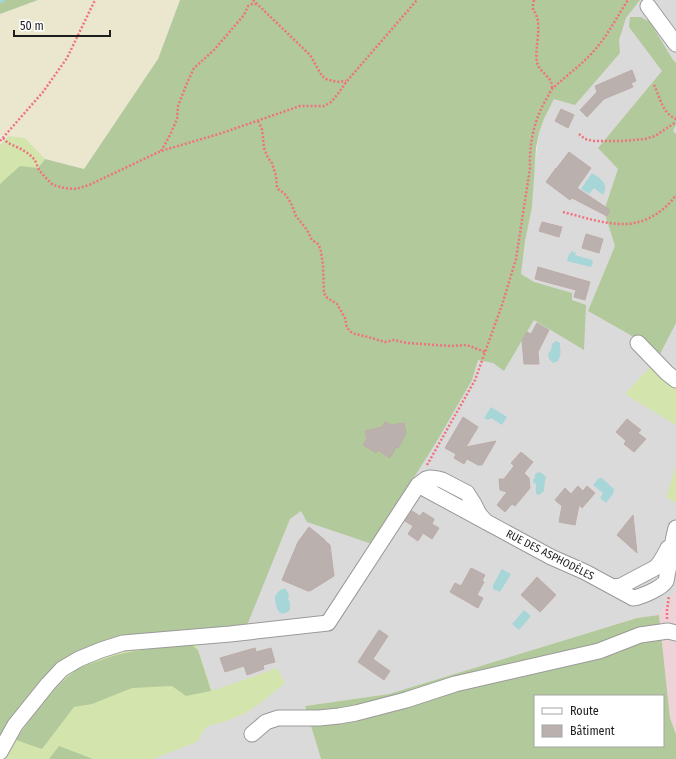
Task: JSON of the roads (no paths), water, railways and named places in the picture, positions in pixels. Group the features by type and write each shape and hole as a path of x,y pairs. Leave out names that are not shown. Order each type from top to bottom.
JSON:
{"street":[{"path":"648,6 676,44"},
{"path":"638,343 667,373 676,380"},
{"name":"RUE DES ASPHODÈLES","path":"0,752 15,725 62,669 100,650 123,643 230,634 328,623 418,484 551,557 584,572 633,598 655,589 666,581 675,530"},
{"path":"614,587 621,586 655,568 664,557 675,530"},
{"path":"252,734 266,722 278,718 319,718 356,713 406,700 455,684 599,651 640,635 672,632"}],"water":[{"path":"592,173 601,179 605,184 605,191 603,195 594,188 589,194 581,189"},
{"path":"571,251 576,253 575,255 592,260 593,262 591,267 567,261"},
{"path":"556,341 560,343 560,354 558,361 553,363 549,359 548,354 551,350 552,344"},
{"path":"491,407 507,417 502,425 491,418 488,420 484,418"},
{"path":"539,472 546,477 544,491 537,495 536,484 533,480 535,474"},
{"path":"601,478 614,489 613,494 606,503 600,498 603,493 593,485 598,479"},
{"path":"502,569 511,574 500,592 493,589 493,585"},
{"path":"283,589 286,589 289,596 290,610 283,614 278,610 275,596"},
{"path":"524,610 531,616 519,630 512,624"}]}
